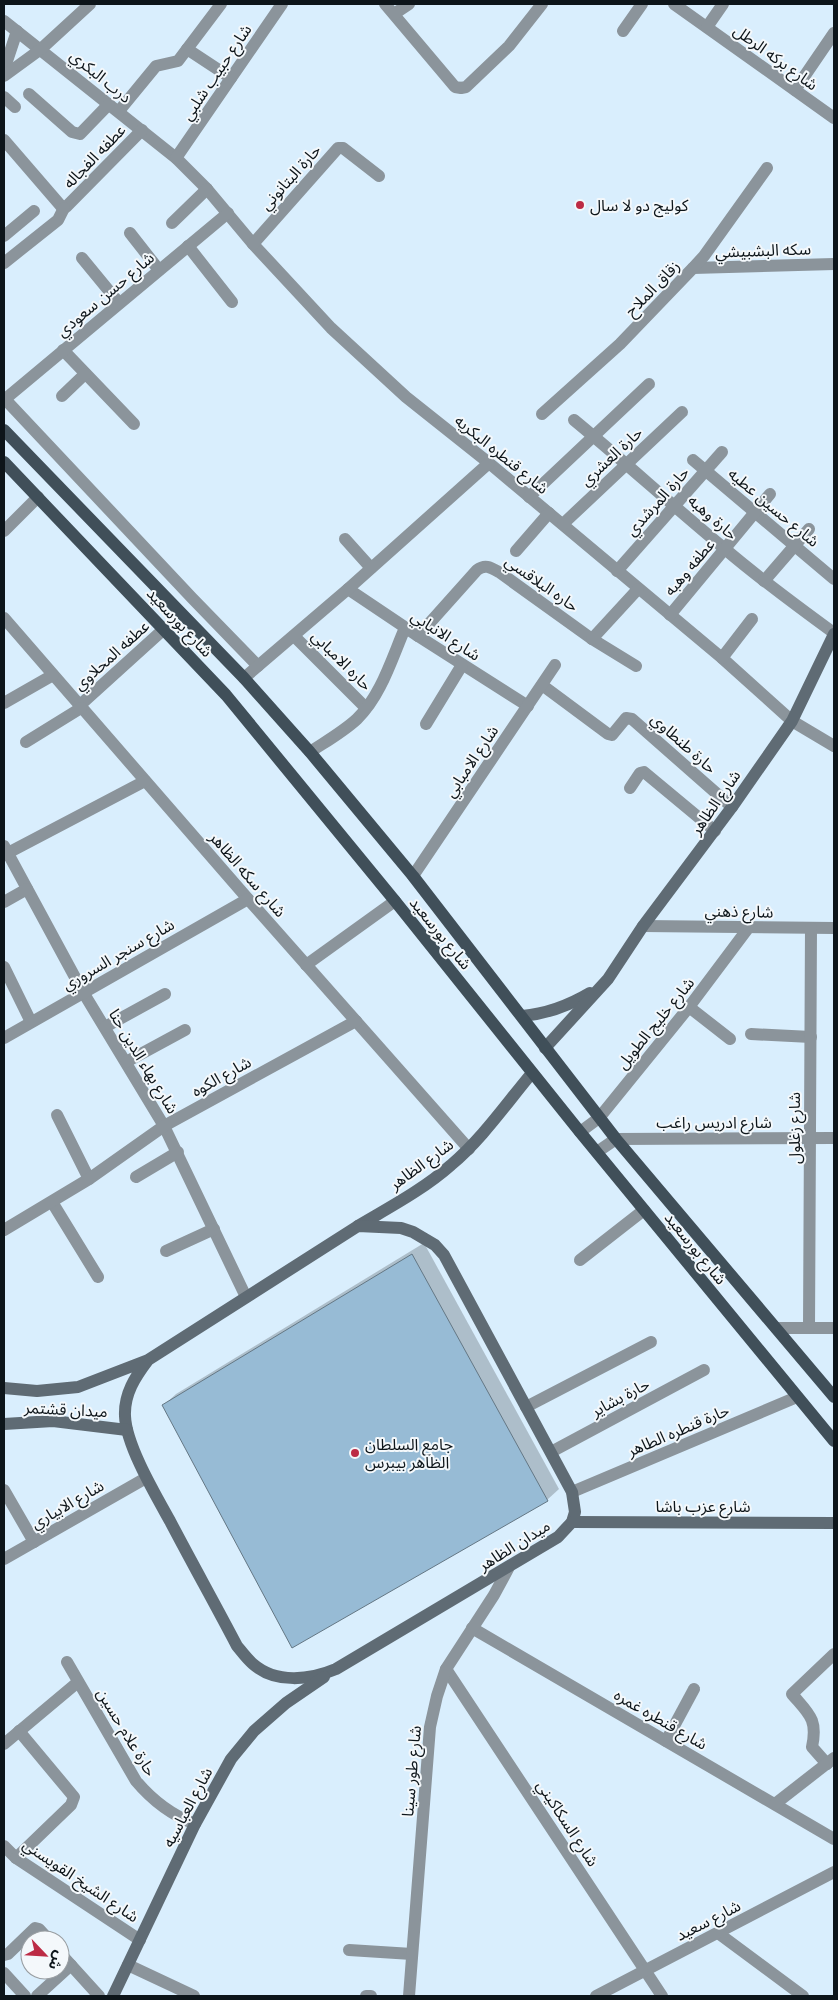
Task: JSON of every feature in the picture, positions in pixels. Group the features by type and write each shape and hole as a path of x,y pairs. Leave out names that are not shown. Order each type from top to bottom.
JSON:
{"main road":[{"name":"شارع بورسعيد","path":"4,430 244,678 310,752 413,876 616,1139 834,1397"},
{"name":"شارع بورسعيد","path":"4,462 226,695 395,901 580,1132 834,1441"},
{"name":"شارع الظاهر","path":"544,1048 608,979 643,926 732,807 792,720 834,634"},
{"name":"شارع الظاهر","path":"522,1016 558,1009 576,1001 608,979"},
{"name":"شارع الظاهر","path":"358,1226 432,1181 469,1149 532,1073"},
{"name":"ميدان الظاهر","path":"358,1226 401,1228 413,1232 436,1245 444,1255 572,1492 575,1512 572,1522 558,1537 508,1569 336,1670 319,1676 301,1679 282,1677 254,1664 237,1646 146,1478 127,1430 126,1400 131,1385 148,1360 358,1226"},
{"name":"ميدان قشتمر","path":"4,1388 36,1391 78,1387 99,1381 148,1360"},
{"name":"ميدان قشتمر","path":"4,1424 54,1421 127,1430"},
{"name":"شارع عزب باشا","path":"572,1522 834,1523"},
{"name":"شارع العباسيه","path":"113,1996 195,1824 231,1759 254,1731 286,1703 336,1670"}],"street":[{"path":"4,76 41,49 90,4"},
{"path":"29,94 72,132 80,134 114,108 151,69 161,63 178,61 221,4"},
{"name":"شارع حبيب شلبي","path":"176,158 282,4"},
{"path":"385,4 456,87 461,88 466,87 509,46 542,4"},
{"path":"394,14 409,4"},
{"path":"623,31 642,4"},
{"name":"شارع بركه الرطل","path":"674,4 834,118"},
{"path":"707,27 723,4"},
{"name":"درب البكري","path":"4,21 176,158"},
{"path":"4,70 18,31"},
{"path":"794,90 834,33"},
{"path":"187,49 231,78"},
{"path":"4,97 15,107"},
{"name":"عطفه الفجاله","path":"6,256 58,220 67,206 142,130"},
{"path":"4,140 61,206 67,206"},
{"name":"حارة البتانوني","path":"253,244 338,148 343,148 379,176"},
{"name":"شارع قنطره البكريه","path":"176,158 207,189 253,244 330,328 406,397 563,524 722,658 792,720 834,746"},
{"name":"زقاق الملاح","path":"542,414 620,344 704,256 767,168"},
{"path":"172,223 207,189"},
{"path":"4,236 34,211"},
{"name":"شارع حسن سعودي","path":"4,399 228,213"},
{"path":"130,233 159,270"},
{"path":"188,246 232,302"},
{"path":"82,258 119,303"},
{"name":"سكه البشبيشي","path":"693,268 834,264"},
{"path":"63,350 134,424"},
{"path":"62,396 85,374"},
{"path":"529,497 649,384"},
{"name":"شارع بورسعيد","path":"4,399 258,666"},
{"name":"حارة العشري","path":"563,524 682,412"},
{"name":"حارة وهبه","path":"574,420 725,549 834,634"},
{"name":"حارة المرشدي","path":"617,571 722,452"},
{"name":"شارع حسين عطيه","path":"693,460 834,579"},
{"path":"244,678 348,589 489,463"},
{"name":"عطفه وهبه","path":"670,615 770,494"},
{"path":"4,531 38,497"},
{"path":"516,551 549,513"},
{"path":"764,581 809,529"},
{"path":"345,539 371,568"},
{"name":"حاره البلاقسي","path":"418,636 477,570 482,566 487,566 499,572 592,639 636,666"},
{"name":"شارع الانبابي","path":"348,589 405,628 528,706"},
{"path":"592,639 638,589"},
{"name":"شارع سكه الظاهر","path":"4,618 248,899 469,1149"},
{"path":"722,658 752,619"},
{"path":"310,752 357,719 366,708 376,694 405,628"},
{"name":"عطفه المحلاوي","path":"26,742 80,707 164,629"},
{"name":"حاره الامبابي","path":"294,636 366,708"},
{"path":"426,724 462,665"},
{"name":"شارع الامبابي","path":"413,876 555,665"},
{"path":"4,703 52,675"},
{"name":"حارة طنطاوي","path":"542,685 608,734 612,735 626,718 632,719 732,807"},
{"path":"630,788 640,773 644,772 715,831"},
{"path":"5,851 145,781"},
{"name":"شارع بهاء الدين حنا","path":"5,851 83,992 164,1126 246,1297"},
{"path":"4,902 27,889"},
{"name":"شارع سنجر السروري","path":"4,1038 248,899"},
{"path":"306,964 395,901"},
{"name":"شارع ذهني","path":"643,926 834,928"},
{"name":"شارع خليج الطويل","path":"580,1132 599,1118 689,1007 749,927"},
{"name":"شارع زغلول","path":"809,1328 811,928"},
{"path":"4,968 31,1022"},
{"path":"105,1028 165,994"},
{"path":"689,1007 730,1039"},
{"name":"شارع الكوه","path":"4,1230 89,1179 164,1126 356,1021"},
{"path":"126,1062 185,1030"},
{"path":"751,1034 810,1038"},
{"path":"56,1116 89,1179"},
{"name":"شارع ادريس راغب","path":"616,1139 834,1138"},
{"path":"597,1152 616,1139"},
{"path":"136,1177 178,1152"},
{"path":"52,1202 98,1277"},
{"path":"580,1260 644,1210"},
{"path":"166,1252 214,1230"},
{"path":"776,1328 834,1328"},
{"path":"526,1407 651,1342"},
{"name":"حارة بشاير","path":"550,1452 704,1370"},
{"name":"حارة قنطره الطاهر","path":"572,1492 797,1397"},
{"name":"شارع الابياري","path":"4,1559 146,1478"},
{"path":"4,1490 34,1542"},
{"name":"شارع طور سينا","path":"409,1996 430,1727 437,1696 446,1669 494,1595 508,1569"},
{"name":"شارع قنطره غمره","path":"472,1628 834,1839"},
{"path":"775,1804 830,1761 812,1747 815,1730 811,1716 792,1694 834,1654"},
{"name":"حارة علام حسين","path":"67,1662 136,1781 148,1795 170,1812 195,1824"},
{"name":"شارع السكاكيني","path":"446,1669 662,1996"},
{"path":"4,1744 78,1682"},
{"path":"666,1741 694,1689"},
{"path":"16,1858 71,1805 74,1797 19,1731"},
{"name":"شارع الشيخ القويسني","path":"4,1846 16,1858 140,1940"},
{"name":"شارع سعيد","path":"596,1996 834,1872"},
{"path":"718,1933 803,1996"},
{"path":"4,1955 20,1941"},
{"path":"349,1950 412,1954"},
{"path":"37,1996 71,1965 99,1996"},
{"path":"128,1965 194,1996"},
{"path":"4,1973 25,1996"},
{"path":"366,1996 372,1996"}],"building":[{"name":"جامع السلطان الظاهر بيبرس","path":"412,1254 548,1501 292,1648 162,1405"}],"place":[{"name":"كوليج دو لا سال","path":"580,205"},
{"name":"جامع السلطان الظاهر بيبرس","path":"355,1453"}]}
